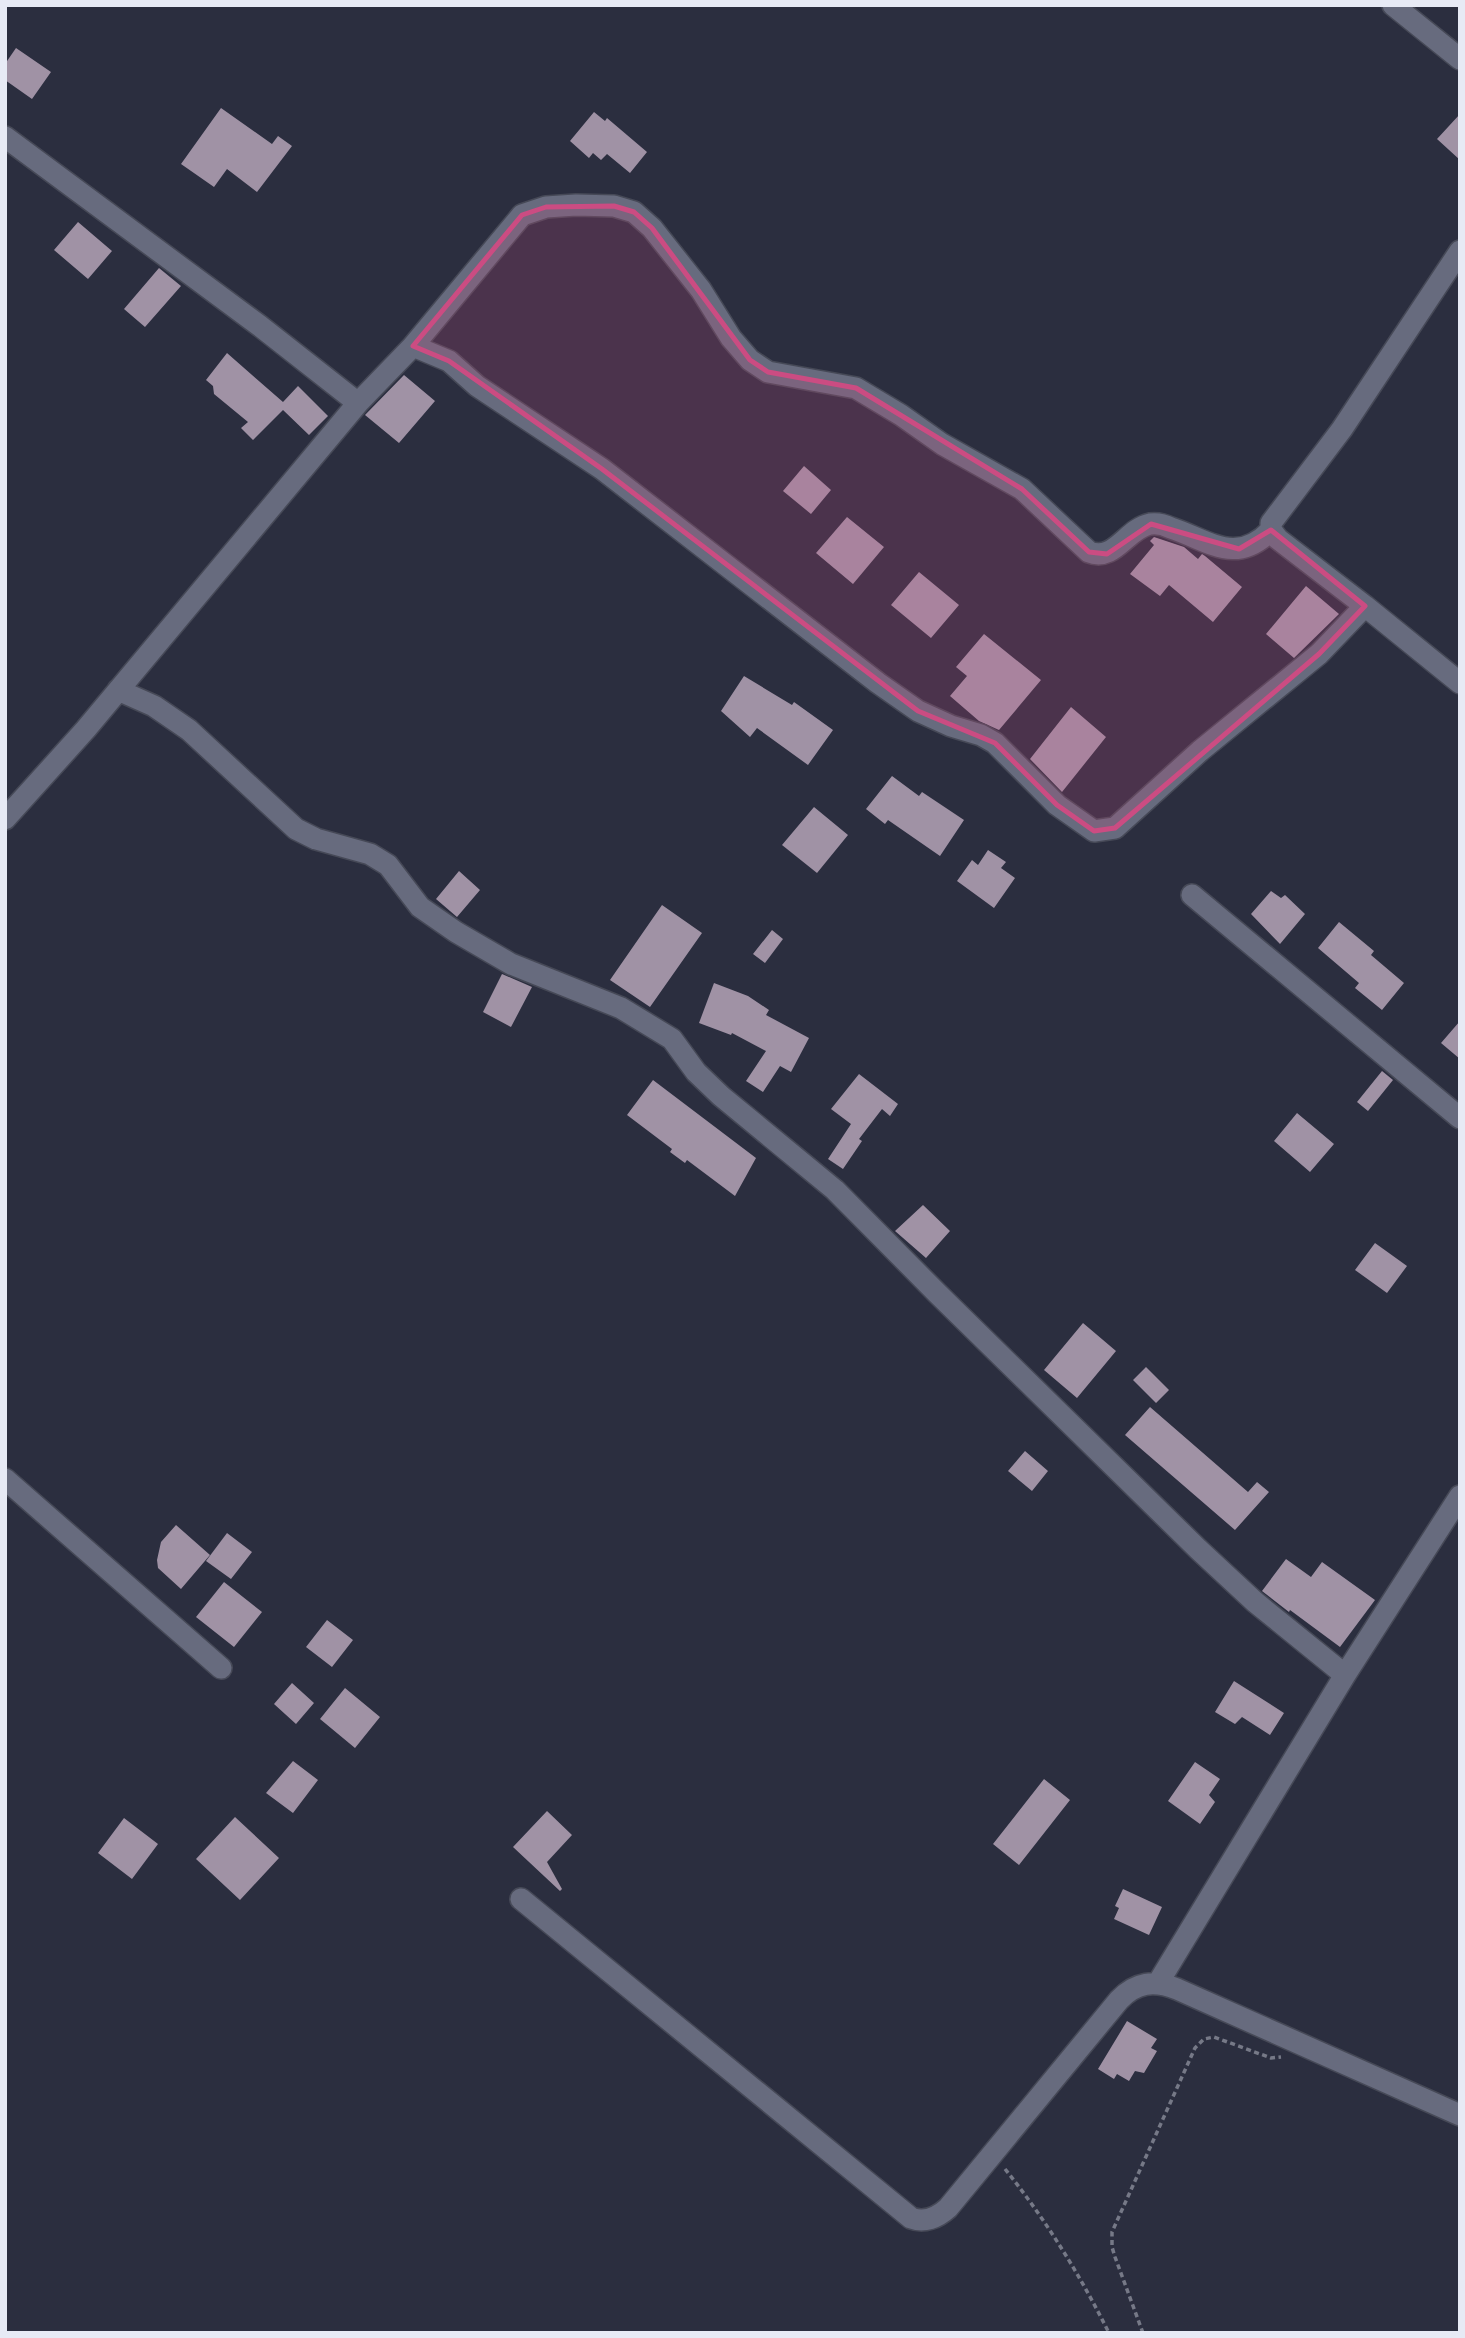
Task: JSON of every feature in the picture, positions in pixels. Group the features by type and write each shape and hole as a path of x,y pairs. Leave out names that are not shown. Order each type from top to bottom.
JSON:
{"street":[{"path":"1393,5 1460,59"},
{"path":"5,137 261,326 359,403"},
{"path":"5,819 118,690 359,403 413,346 522,215 531,210 546,207 614,206 634,212 652,228 701,290 731,338 750,360 768,372 856,388 942,444 1022,489 1089,552 1097,555 1107,554 1140,528 1151,524 1165,525 1224,548 1250,547 1261,540 1271,530 1275,517 1342,429 1460,251"},
{"path":"413,346 449,361 477,386 602,469 918,711 995,743 1057,805 1094,831 1115,828 1200,751 1319,654 1365,606"},
{"path":"1271,530 1278,539 1460,683"},
{"path":"118,690 154,706 189,730 296,829 316,839 370,854 388,865 421,907 456,932 511,964 621,1008 671,1039 704,1080 835,1190 1198,1549 1255,1602 1345,1675"},
{"path":"1192,895 1460,1118"},
{"path":"5,1479 221,1668"},
{"path":"1158,1983 1345,1675 1460,1496"},
{"path":"521,1899 911,2218 924,2221 943,2213 1126,1992 1136,1986 1158,1983 1177,1989 1460,2115"}],"path":[{"path":"1143,2333 1115,2257 1112,2232 1195,2048 1204,2039 1214,2037 1276,2059 1284,2054 1292,2040"},
{"path":"993,2154 1072,2263 1109,2333"}],"highlighted area":[{"path":"614,206 634,212 652,228 750,360 768,372 856,388 1022,489 1089,552 1107,554 1151,524 1239,549 1271,530 1365,606 1319,654 1115,828 1094,831 1057,805 995,743 918,711 602,469 449,361 413,346 522,215 546,207"}],"building":[{"path":"16,48 51,72 32,99 5,80 5,64"},
{"path":"221,108 272,144 278,136 292,146 257,192 227,169 214,187 181,164"},
{"path":"594,112 605,121 607,118 647,152 630,173 607,154 601,160 593,153 589,158 570,141"},
{"path":"1460,114 1460,160 1437,139"},
{"path":"78,222 112,251 88,279 54,250"},
{"path":"159,268 181,286 145,327 124,309"},
{"path":"227,353 283,402 298,386 328,416 309,435 283,410 253,440 241,428 248,422 214,394 213,386 206,380"},
{"path":"404,375 435,401 399,443 365,415"},
{"path":"804,466 831,490 811,514 783,491"},
{"path":"847,517 884,547 853,584 816,553"},
{"path":"1154,537 1184,547 1198,559 1202,554 1242,587 1213,622 1169,585 1160,596 1130,574 1154,545 1150,541"},
{"path":"919,572 959,605 931,638 891,605"},
{"path":"1306,586 1339,614 1294,658 1266,634"},
{"path":"984,634 1041,680 999,730 979,721 950,696 967,676 956,667"},
{"path":"744,676 792,705 794,702 833,730 808,765 757,728 750,737 721,711"},
{"path":"1071,707 1106,737 1062,792 1030,759"},
{"path":"892,776 919,796 922,792 964,820 940,856 888,820 885,824 866,809"},
{"path":"814,807 848,835 817,873 782,845"},
{"path":"988,850 1006,862 1001,868 1015,878 994,908 957,881 972,860 978,865"},
{"path":"459,871 480,890 457,917 436,899"},
{"path":"1271,891 1281,898 1285,895 1305,914 1280,944 1251,914"},
{"path":"662,905 702,933 650,1007 610,980"},
{"path":"1339,922 1374,951 1371,955 1404,983 1382,1010 1355,988 1359,983 1318,948"},
{"path":"772,930 783,939 765,963 753,954"},
{"path":"502,974 532,987 511,1027 483,1012"},
{"path":"714,983 748,996 769,1010 766,1015 809,1038 791,1072 780,1066 763,1092 746,1081 766,1051 732,1033 731,1035 699,1023"},
{"path":"1460,1021 1460,1059 1441,1043"},
{"path":"1382,1071 1393,1080 1368,1111 1357,1102"},
{"path":"859,1074 898,1104 890,1116 882,1109 859,1139 862,1141 843,1169 828,1159 851,1124 831,1109"},
{"path":"653,1080 756,1158 735,1196 687,1160 685,1163 670,1152 672,1149 627,1115"},
{"path":"1297,1113 1334,1144 1310,1172 1274,1141"},
{"path":"923,1205 950,1231 926,1258 895,1231"},
{"path":"1375,1243 1407,1266 1387,1293 1355,1270"},
{"path":"1083,1323 1116,1351 1077,1398 1044,1370"},
{"path":"1146,1367 1169,1390 1156,1403 1133,1380"},
{"path":"1150,1407 1248,1492 1257,1482 1269,1492 1235,1530 1125,1435"},
{"path":"1025,1451 1048,1471 1032,1491 1008,1471"},
{"path":"176,1525 210,1555 181,1589 158,1568 157,1560 161,1542"},
{"path":"227,1533 252,1552 231,1579 206,1561"},
{"path":"1286,1559 1311,1577 1322,1562 1375,1600 1340,1647 1262,1591"},
{"path":"224,1582 262,1612 234,1647 196,1617"},
{"path":"327,1620 353,1640 332,1667 306,1647"},
{"path":"1234,1681 1284,1713 1270,1735 1242,1717 1235,1724 1215,1712"},
{"path":"292,1683 314,1703 296,1724 274,1704"},
{"path":"345,1688 380,1717 355,1748 320,1719"},
{"path":"293,1761 318,1780 293,1813 266,1793"},
{"path":"1195,1762 1220,1779 1209,1795 1215,1802 1200,1824 1168,1801"},
{"path":"1044,1779 1070,1800 1019,1865 993,1844"},
{"path":"547,1811 572,1835 547,1862 562,1889 560,1891 513,1847"},
{"path":"235,1817 279,1858 240,1900 196,1859"},
{"path":"124,1818 158,1844 132,1879 98,1853"},
{"path":"1123,1889 1162,1907 1149,1935 1114,1919 1119,1908 1115,1906"},
{"path":"1127,2021 1157,2039 1151,2048 1157,2051 1144,2073 1135,2071 1129,2081 1117,2074 1114,2079 1098,2069"}]}
